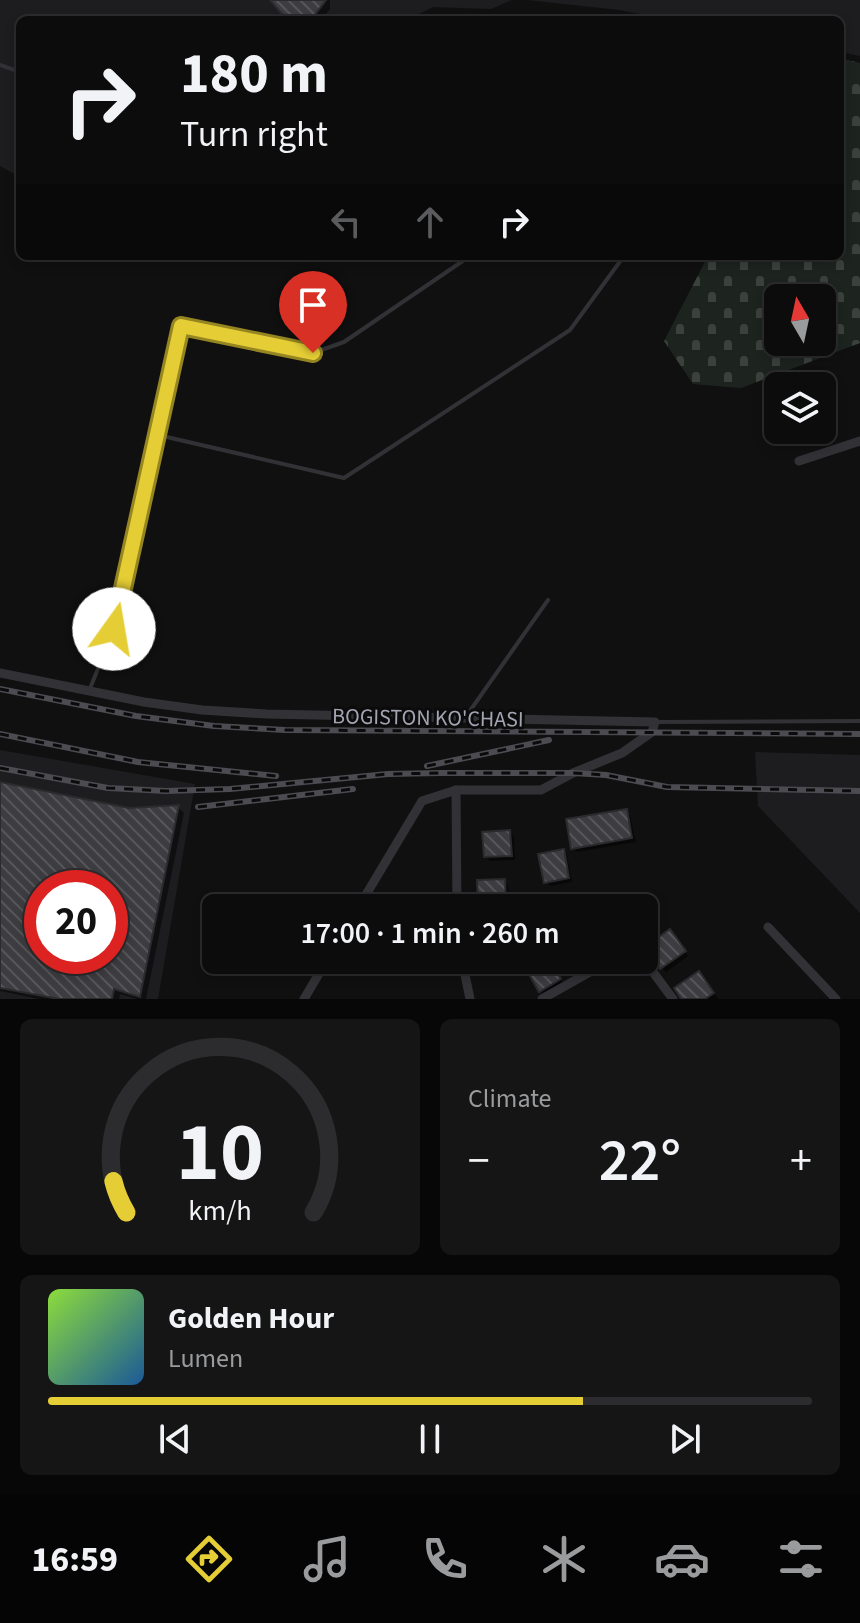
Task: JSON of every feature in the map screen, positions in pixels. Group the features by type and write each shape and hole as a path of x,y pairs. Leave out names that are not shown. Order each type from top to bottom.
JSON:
{"street":[{"path":"799,461 860,441"},
{"name":"BOGISTON KO'CHASI","path":"0,673 144,702 202,710 655,722"},
{"path":"366,894 422,801 456,790 541,790 622,753 652,732 655,722"},
{"path":"456,790 457,894"},
{"path":"768,927 836,999"},
{"path":"304,999 319,974"},
{"path":"465,974 470,999"},
{"path":"542,999 586,974"},
{"path":"654,974 673,999"}],"lane":[{"path":"89,691 114,629 181,326 313,353 344,342 464,260"},
{"path":"158,435 344,478 570,330 621,260"},
{"path":"466,717 548,600"},
{"name":"BOGISTON KO'CHASI","path":"655,722 860,721"}],"shaded area":[{"path":"0,0 512,0 491,9 433,7 415,16 16,16 16,175 0,166"},
{"path":"527,0 860,0 860,56 844,53 844,16 650,16"},
{"path":"0,750 195,784 158,999 0,999"},
{"path":"755,752 860,755 860,913 758,806"}],"green space":[{"path":"844,59 860,63 860,343 836,352 836,284 764,284 764,356 826,356 783,372 764,372 764,379 741,388 693,384 664,341 706,260 844,260"}],"building":[{"path":"270,0 326,0 314,16 286,16"},
{"path":"0,782 129,808 179,805 140,997 114,989 112,999 59,999 0,988"},
{"path":"627,809 632,838 571,849 566,819"},
{"path":"510,830 512,856 484,857 482,832"},
{"path":"564,849 569,878 544,883 538,854"},
{"path":"505,879 506,894 478,894 477,880"},
{"path":"670,929 686,951 660,969 658,966 658,938"},
{"path":"699,971 714,993 705,999 681,999 674,988"},
{"path":"529,974 558,974 561,979 539,992"}],"railway":[{"path":"0,689 136,716 214,726 285,730 860,734"},
{"path":"0,734 138,762 276,776"},
{"path":"427,766 549,740"},
{"path":"0,768 108,788 166,791 230,789 388,774 441,773 573,773 606,775 667,787 860,791"},
{"path":"198,807 353,789"}],"route":[{"path":"114,629 181,326 313,353"}]}
